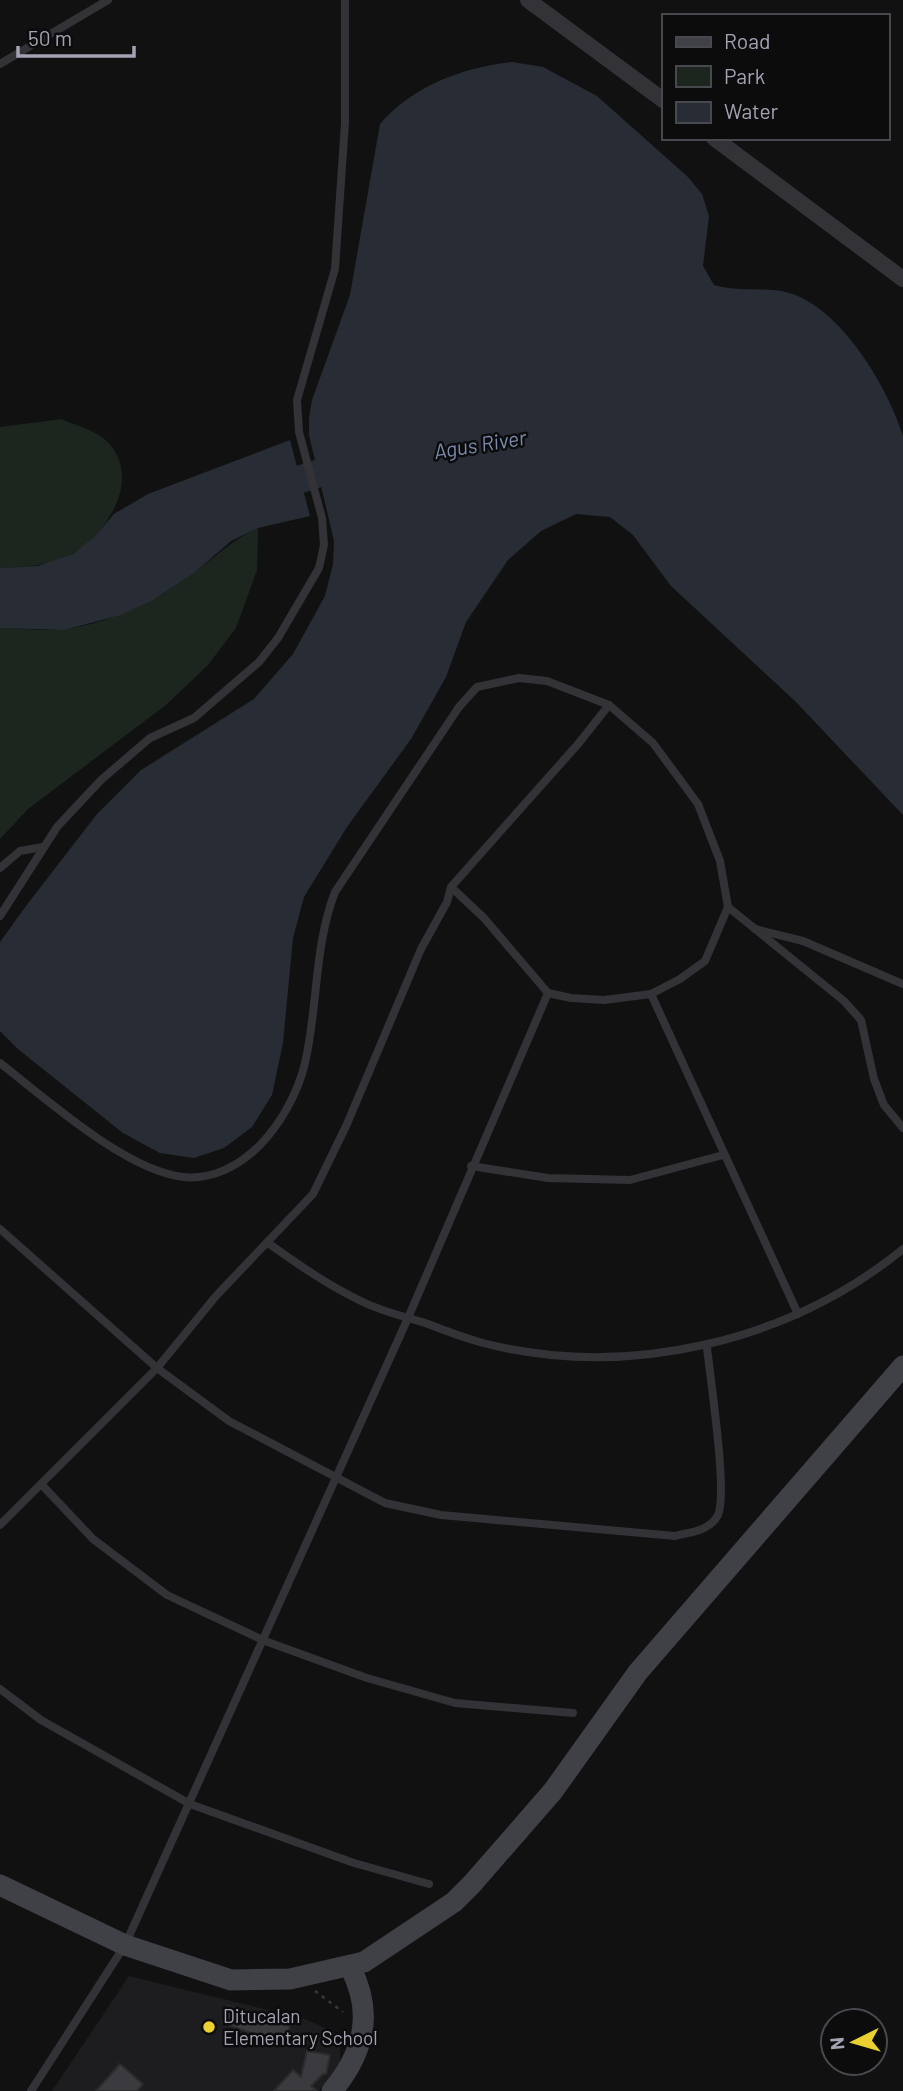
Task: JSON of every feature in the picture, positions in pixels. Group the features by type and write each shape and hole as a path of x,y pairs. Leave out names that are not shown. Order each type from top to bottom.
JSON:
{"street":[{"path":"528,0 662,99"},
{"path":"717,140 903,279"},
{"path":"0,1885 125,1945 231,1980 290,1979 350,1967 416,1930 454,1902 472,1884 553,1791 638,1672 903,1366"},
{"path":"332,2091 349,2071 363,2037 365,2011 360,1986 350,1967"}],"lane":[{"path":"0,64 108,0"},
{"path":"0,916 43,846 70,812 133,750 150,738 194,718 259,662 284,629 320,568 324,545 322,518 299,432 299,391 335,269 346,71 345,0"},
{"path":"0,1063 74,1121 120,1152 161,1171 182,1177 199,1176 221,1172 247,1157 274,1128 304,1068 316,1000 325,918 335,892 459,707 477,687 519,678 547,681 609,705 653,743 698,804 720,861 728,907 705,961 680,979 651,994 604,1000 548,993 484,918 451,887"},
{"path":"0,1525 157,1368 216,1296 313,1194 323,1177 421,949 447,902 451,887 578,744 609,705"},
{"path":"0,868 20,850 43,846"},
{"path":"728,907 844,1001 861,1020 874,1079 884,1105 903,1128"},
{"path":"752,928 803,941 903,984"},
{"path":"31,2091 125,1945 265,1641 548,993"},
{"path":"651,994 723,1156 798,1314"},
{"path":"471,1166 548,1178 630,1180 723,1156"},
{"path":"0,1229 157,1368 229,1420 385,1503 441,1515 675,1536 706,1528 718,1516 722,1491 707,1347"},
{"path":"268,1243 322,1281 365,1304 484,1343 538,1353 599,1356 707,1347 758,1332 873,1274 903,1249"},
{"path":"41,1484 93,1539 167,1595 265,1641 367,1678 455,1703 573,1713"},
{"path":"0,1689 41,1720 190,1804 354,1863 429,1884"}],"path":[{"path":"290,1979 319,1993 344,2013"}],"shaded area":[{"name":"Ditucalan Elementary School","path":"129,1976 305,2019 340,2035 340,2064 319,2091 52,2091"}],"green space":[{"path":"62,419 98,434 115,451 121,466 122,483 118,499 100,530 74,553 47,563 0,568 0,427"},
{"path":"258,528 257,570 236,628 208,665 166,705 28,809 0,839 0,628 65,629 116,616 163,593"}],"water":[{"path":"512,62 543,67 597,96 688,177 702,194 709,216 703,266 714,285 734,289 781,291 808,301 844,332 874,373 886,395 903,436 903,815 795,701 671,586 633,535 610,517 576,514 541,531 508,560 466,622 446,677 411,739 347,827 304,897 293,938 283,1043 272,1095 252,1127 224,1148 194,1158 160,1153 123,1133 18,1049 0,1031 0,942 97,814 141,770 254,699 293,654 325,596 333,564 334,541 309,435 309,418 312,400 350,295 380,124 408,99 440,81 475,69"},
{"path":"290,440 310,516 258,528 231,541 194,573 151,601 121,615 64,630 0,628 0,568 38,566 73,554 94,537 114,514 148,494"}],"building":[{"path":"228,2006 290,2026 284,2044 222,2023"},
{"path":"307,2051 330,2055 326,2074 311,2086 317,2091 274,2091 293,2070 301,2077"},
{"path":"120,2064 143,2084 137,2091 96,2091"}],"waterway":[{"name":"Agus River","path":"266,490 320,473 358,466"}],"place":[{"name":"Ditucalan Elementary School","path":"209,2027"}]}
